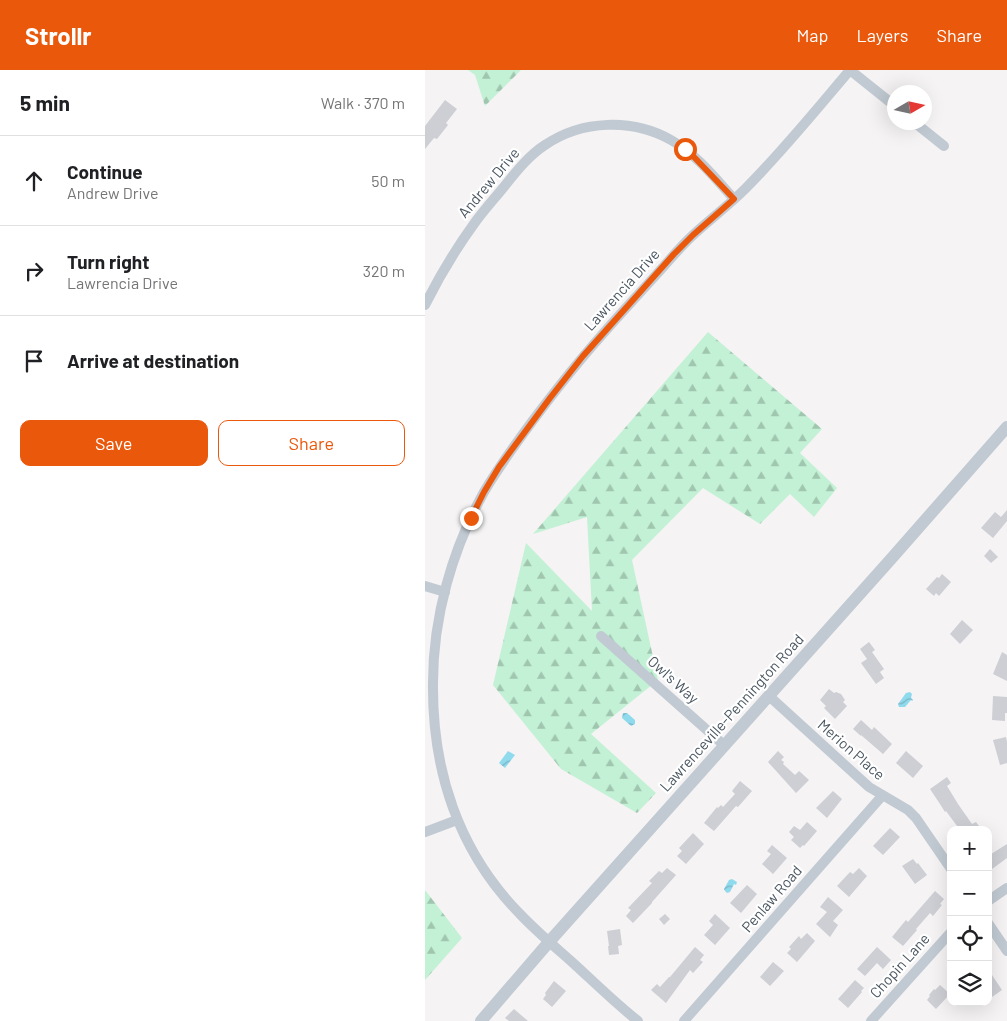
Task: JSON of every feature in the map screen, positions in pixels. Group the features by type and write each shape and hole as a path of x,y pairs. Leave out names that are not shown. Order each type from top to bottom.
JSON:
{"street":[{"path":"850,70 887,100"},
{"name":"Lawrencia Drive","path":"549,942 502,894 471,848 457,820 438,756 429,708 435,641 445,592 460,544 471,518 494,476 517,441 583,356 674,254 766,167 850,70"},
{"name":"Andrew Drive","path":"425,305 458,247 477,220 520,167 531,155 545,145 559,136 575,130 606,124 641,128 657,133 677,144 694,157 734,199"},
{"path":"925,130 944,146"},
{"name":"Lawrenceville-Pennington Road","path":"481,1021 1007,427"},
{"path":"425,586 445,592"},
{"name":"Owl's Way","path":"601,636 725,746"},
{"name":"Merion Place","path":"769,696 856,777 882,796 908,810 947,863"},
{"name":"Penlaw Road","path":"683,1021 882,796"},
{"path":"425,832 457,820"},
{"path":"992,898 1007,888"},
{"path":"992,929 1007,951"},
{"name":"Chopin Lane","path":"871,1021 947,936"},
{"path":"549,942 638,1021"}],"green space":[{"path":"468,70 521,70 485,106 475,75"},
{"path":"708,332 822,429 800,453 837,488 814,517 790,494 760,524 703,488 632,560 658,680 591,734 656,793 637,813 561,769 493,685 526,543 592,611 587,517 533,534"},
{"path":"425,890 462,938 425,980"}],"water":[{"path":"910,692 913,700 905,707 899,707 898,704 906,693"},
{"path":"623,713 627,713 635,720 635,724 631,726 622,718"},
{"path":"508,751 515,755 505,768 499,763"},
{"path":"732,879 737,882 736,885 734,884 730,892 727,893 724,889 729,880"}],"building":[{"path":"445,100 457,109 437,139 434,138 425,149 425,126"},
{"path":"1007,510 1007,521 993,538 981,528 995,512 1001,517"},
{"path":"990,549 998,557 991,563 984,556"},
{"path":"942,574 951,582 939,596 936,593 934,596 926,589"},
{"path":"962,620 973,630 960,644 950,634"},
{"path":"869,642 875,650 872,652 884,669 880,672 884,678 876,684 861,663 867,659 860,649"},
{"path":"1002,652 1007,655 1007,681 993,674"},
{"path":"829,689 834,693 841,694 845,700 843,702 847,706 835,719 824,708 826,706 820,700"},
{"path":"993,696 1007,697 1005,721 992,720"},
{"path":"861,720 872,730 874,727 892,744 883,754 853,729"},
{"path":"1006,737 1007,763 1000,765 993,740"},
{"path":"778,751 784,757 781,760 784,762 783,764 795,775 799,771 809,780 796,793 768,762"},
{"path":"906,751 923,766 913,778 896,763"},
{"path":"947,777 951,783 947,786 958,804 972,824 976,822 979,826 957,826 930,789"},
{"path":"740,781 752,791 714,831 704,823 717,807 721,805 723,807 735,794 732,791"},
{"path":"833,791 842,799 827,818 816,808"},
{"path":"807,822 817,831 800,848 791,840 794,837 789,832 794,826 800,830"},
{"path":"890,828 900,837 883,855 873,846"},
{"path":"693,833 704,844 686,864 677,856 682,851 679,848"},
{"path":"1007,844 1007,858 992,869 992,853"},
{"path":"772,845 787,858 773,874 762,864 771,854 767,851"},
{"path":"913,859 927,875 915,884 902,866"},
{"path":"667,868 676,875 633,923 626,916 631,910 628,908 652,883 649,881 659,871 662,873"},
{"path":"859,868 867,876 849,897 837,886 850,872 853,874"},
{"path":"747,885 757,894 741,913 730,903"},
{"path":"935,891 944,899 940,904 942,905 933,916 930,913 903,946 892,937"},
{"path":"828,897 843,910 833,921 838,925 830,937 816,924 827,912 820,907"},
{"path":"665,914 670,919 664,925 659,919"},
{"path":"715,914 730,928 715,945 704,935 713,925 709,921"},
{"path":"620,929 622,945 618,946 619,954 609,955 607,931"},
{"path":"807,933 815,941 797,962 787,953 791,949 789,947 799,936 801,939"},
{"path":"695,947 704,955 700,960 703,962 693,973 690,970 666,1003 651,990 657,984 660,987"},
{"path":"877,947 891,960 883,969 877,963 865,976 857,969"},
{"path":"773,962 784,971 770,986 760,977"},
{"path":"992,975 1002,990 992,997"},
{"path":"855,980 864,988 848,1008 838,999"},
{"path":"554,981 566,991 552,1007 543,999"},
{"path":"940,985 947,991 947,997 936,1009 927,1000 929,995"},
{"path":"514,1009 528,1021 509,1021 505,1018"}],"route":[{"path":"471,518 499,467 583,356 674,254 734,199 685,149"}]}
